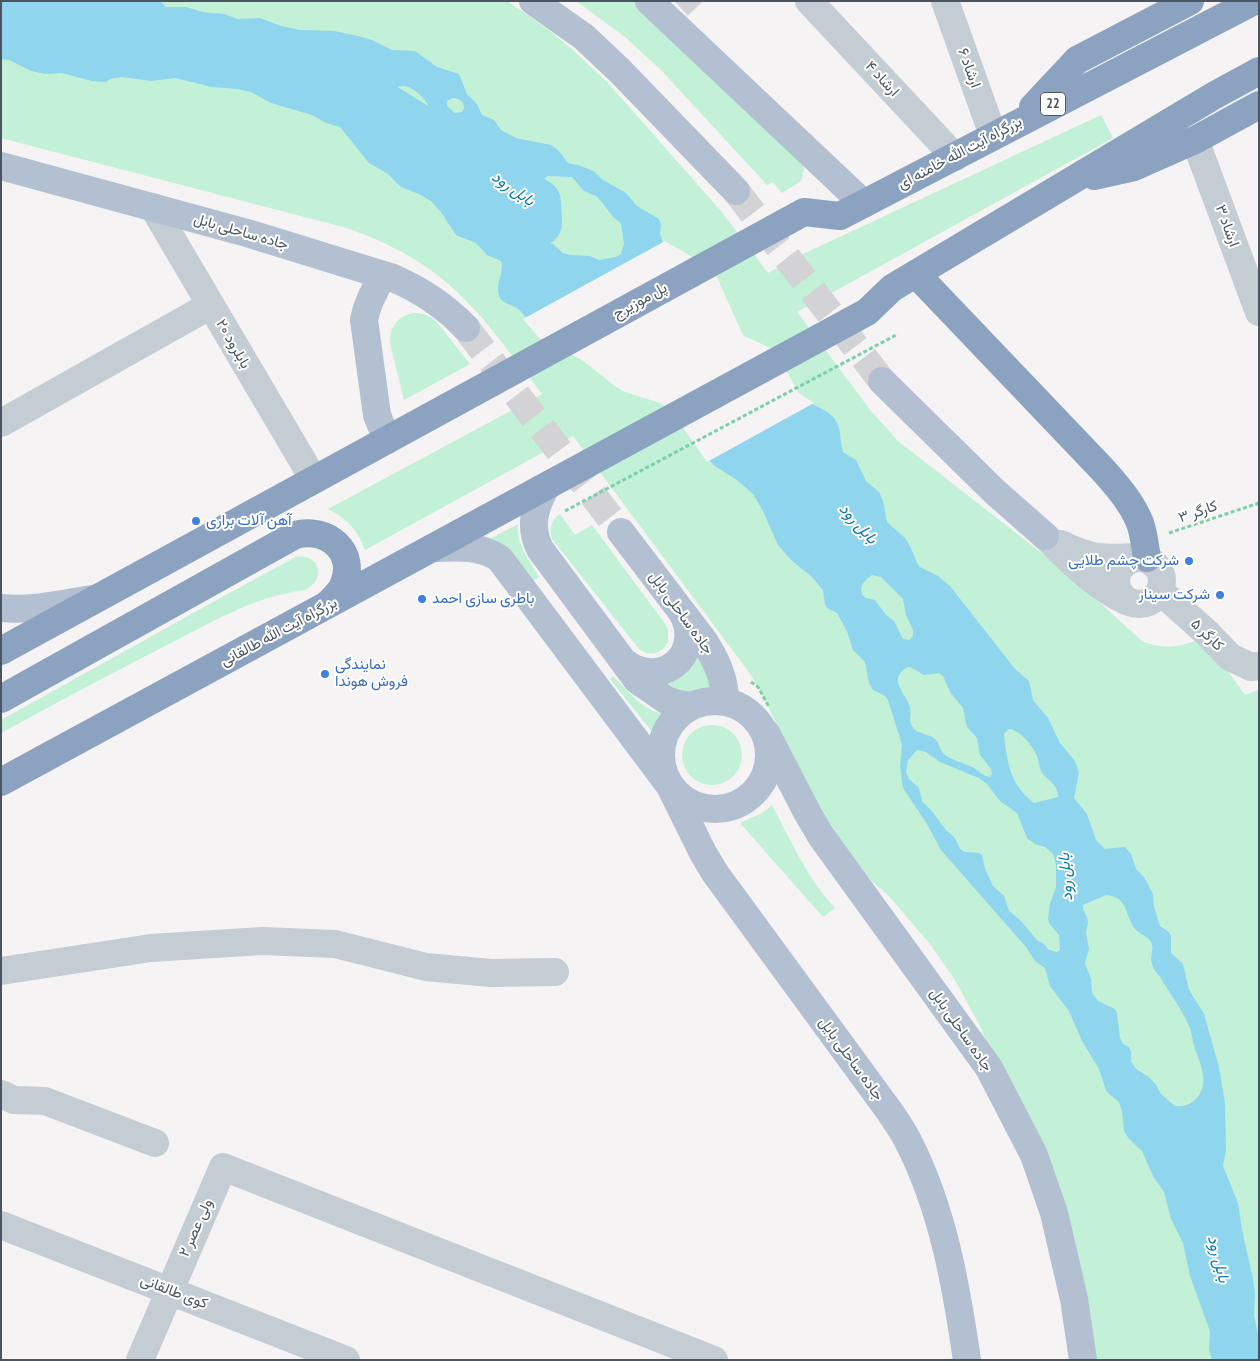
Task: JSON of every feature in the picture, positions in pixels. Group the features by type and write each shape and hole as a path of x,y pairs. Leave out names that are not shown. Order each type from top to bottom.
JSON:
{"highway":[{"path":"1018,123 1078,60 1190,1"},
{"name":"بزرگراه آیت الله خامنه ای","path":"853,210 1254,1"},
{"path":"551,484 867,312 892,288 1215,95 1259,71"},
{"path":"1071,181 1134,167 1195,140 1259,105"},
{"name":"پل موزیرج","path":"387,440 804,212 853,210"},
{"path":"916,274 1104,471 1131,505 1140,525 1142,552"},
{"path":"1,651 387,440"},
{"name":"بزرگراه آیت الله طالقانی","path":"1,782 551,484"},
{"path":"1,699 294,535 309,532 326,536 336,543 345,558 347,570 342,588 325,606"}],"main road":[{"path":"533,1 584,37 620,71 736,191"},
{"path":"649,1 853,210"},
{"name":"جاده ساحلی بابل","path":"1,166 247,233 383,275 413,286 432,298 466,328"},
{"path":"383,275 370,299 364,320 377,415 387,440"},
{"path":"882,381 995,492 1045,536"},
{"path":"551,484 537,502 534,514 533,528 535,540 540,549 637,680 656,694 677,704 692,706"},
{"name":"جاده ساحلی بابل","path":"621,532 714,657 720,671 724,692"},
{"path":"432,548 483,550 500,559 670,786 683,799 694,805 707,809 726,808 744,801 754,793 762,783 770,758 769,724 759,722 751,713 724,692 681,712 672,721 666,732 660,756 662,768 670,786"},
{"path":"1,608 41,607 96,599"},
{"path":"622,659 632,668 642,672 653,673 675,665 685,651 689,634 687,623 682,613"},
{"name":"جاده ساحلی بابل","path":"769,724 808,814 821,836 989,1068 1034,1155 1054,1213 1074,1299 1083,1360"},
{"name":"جاده ساحلی بایل","path":"670,786 715,873 890,1112 908,1140 924,1174 947,1246 959,1304 967,1360"}],"street":[{"name":"ارشاد ۴","path":"808,1 955,157"},
{"name":"ارشاد ۶","path":"945,1 994,135"},
{"name":"ارشاد ۳","path":"1195,140 1259,312"},
{"name":"بابلرود ۲۰","path":"152,208 314,480"},
{"path":"1,423 211,305"},
{"path":"1045,536 1078,552 1105,559 1142,552"},
{"path":"1045,536 1086,576 1112,594 1126,601 1139,604 1152,601 1160,591 1162,581 1161,572 1142,552"},
{"path":"1126,601 1118,593 1115,582 1118,570 1126,561 1142,552"},
{"name":"کارگر ۵","path":"1160,591 1207,633 1230,657 1251,667 1259,666"},
{"path":"1,971 151,948 262,941 335,944 426,967 491,973 555,972"},
{"path":"1,1094 14,1100 45,1101 155,1143"},
{"name":"ولی عصر ۲","path":"140,1360 223,1166 714,1360"},
{"name":"کوی طالقانی","path":"1,1225 346,1360"}],"path":[{"path":"560,514 898,334"},
{"name":"کارگر ۳","path":"1142,552 1259,503"},
{"path":"724,692 745,680 758,687 769,724"}],"green space":[{"path":"1,1 507,1 549,30 608,83 721,211 768,273 803,254 1101,115 1113,138 797,312 871,411 898,441 1066,572 1142,641 1166,647 1204,638 1245,695 1259,690 1259,1360 1083,1360 1034,1155 980,1026 955,980 930,944 888,895 866,876 839,843 800,776 772,714 751,675 573,436 365,550 351,526 328,509 542,394 477,313 456,291 432,271 400,251 367,235 343,227 1,138"},
{"path":"576,1 636,1 803,165 804,170 801,181 782,193 773,182 767,185 661,70 625,37"},
{"path":"413,313 420,313 436,321 470,364 404,400 390,337 396,323 403,317"},
{"path":"560,514 575,535 592,525 666,625 668,642 659,652 647,653 639,649 552,539 552,525"},
{"path":"518,524 521,545 539,577 532,581 486,541"},
{"path":"296,557 311,559 318,568 316,580 312,586 305,590 286,593 250,604 216,620 1,733 1,720"},
{"path":"699,651 712,692 683,697 656,681"},
{"path":"613,676 641,704 663,714 653,733 610,679"},
{"path":"706,725 718,725 729,730 737,738 742,749 740,767 729,780 718,785 706,785 695,780 687,772 682,761 682,749 687,738 695,730"},
{"path":"772,805 808,872 835,908 823,917 740,823 762,813"}],"water":[{"path":"1,1 160,1 166,7 186,7 203,12 224,14 238,19 260,18 281,26 300,30 334,31 358,36 372,40 392,50 415,51 437,67 459,74 467,94 477,104 482,115 494,120 501,130 516,138 551,145 558,150 568,163 593,171 603,180 626,193 637,206 659,219 663,243 738,330 797,395 826,411 835,419 839,428 843,452 856,460 866,481 879,492 883,501 887,522 905,538 920,567 938,576 950,586 1015,669 1029,681 1033,700 1048,718 1060,743 1075,761 1079,773 1074,798 1087,814 1096,840 1105,849 1125,847 1131,854 1136,869 1144,877 1153,894 1154,907 1160,926 1169,932 1171,936 1171,953 1183,964 1189,990 1204,1014 1219,1067 1225,1103 1226,1150 1223,1166 1238,1203 1253,1279 1255,1293 1254,1315 1259,1340 1259,1360 1212,1360 1209,1350 1210,1332 1190,1276 1183,1243 1171,1219 1164,1192 1153,1176 1142,1151 1129,1139 1124,1131 1119,1102 1106,1090 1099,1069 1082,1041 1069,1011 1050,986 1045,968 1035,961 1026,947 941,850 927,824 903,788 900,766 902,745 888,700 885,696 873,690 869,683 865,662 853,650 847,631 837,613 827,608 823,590 778,545 753,494 709,460 669,407 584,358 528,321 518,309 502,301 498,291 502,269 501,261 487,255 476,243 456,235 441,212 431,201 401,187 388,174 369,163 340,127 326,123 312,115 271,103 251,92 238,89 212,87 175,78 151,81 122,77 110,79 106,82 92,81 62,73 45,74 31,71 9,60 1,59","holes":["403,86 412,89 426,102 429,107 430,117 422,122 413,124 388,106 382,91 386,88","455,98 462,102 464,108 462,112 455,113 447,106 447,101","497,164 503,166 508,173 514,176 513,182 503,181 493,174 493,167","548,176 572,177 584,191 596,196 614,218 621,223 624,244 621,254 616,257 599,260 590,256 563,253 548,242 545,234 544,207 538,187 539,182","872,575 881,577 903,599 906,615 913,630 913,636 909,640 903,639 894,621 886,615 875,600 862,595 862,586","908,667 924,675 939,673 943,676 950,692 963,708 967,727 977,738 980,755 991,769 992,774 990,777 948,757 943,753 935,739 914,729 910,721 910,707 899,686 898,676","1009,729 1026,739 1038,758 1041,771 1056,788 1058,797 1034,803 1026,796 1011,772 1004,734","917,750 926,752 940,762 979,778 987,784 1000,801 1017,813 1027,838 1035,844 1045,847 1053,854 1056,864 1056,887 1050,904 1048,919 1059,935 1060,950 1057,952 1049,950 1009,911 1004,896 993,886 985,869 982,855 961,850 954,837 922,801 919,788 909,779 906,772 908,760","1106,895 1114,897 1119,899 1126,908 1132,925 1136,930 1151,942 1151,961 1154,969 1188,1023 1202,1068 1203,1087 1196,1099 1191,1103 1184,1106 1175,1106 1161,1094 1149,1077 1136,1069 1131,1061 1129,1047 1123,1044 1120,1038 1115,1009 1098,1001 1092,993 1091,979 1085,963 1089,949 1086,933 1087,917 1083,905"]}],"pier":[{"path":"665,241 699,261 716,275 744,336 776,352 799,393 814,403 707,462 667,408 660,403 625,392 616,387 582,360 539,338 523,319"}],"building":[{"path":"675,1 703,1 688,15"}],"waterway":[{"name":"بابل رود","path":"339,86 372,98 538,202 539,223"}],"tunnel":[{"path":"736,191 882,381"},
{"path":"466,328 621,532"}],"place":[{"name":"آهن آلات براری","path":"196,521"},
{"name":"شرکت چشم طلایی","path":"1189,561"},
{"name":"شرکت سینار","path":"1220,595"},
{"name":"باطری سازی احمد","path":"422,599"},
{"name":"نمایندگی فروش هوندا","path":"325,674"}]}
